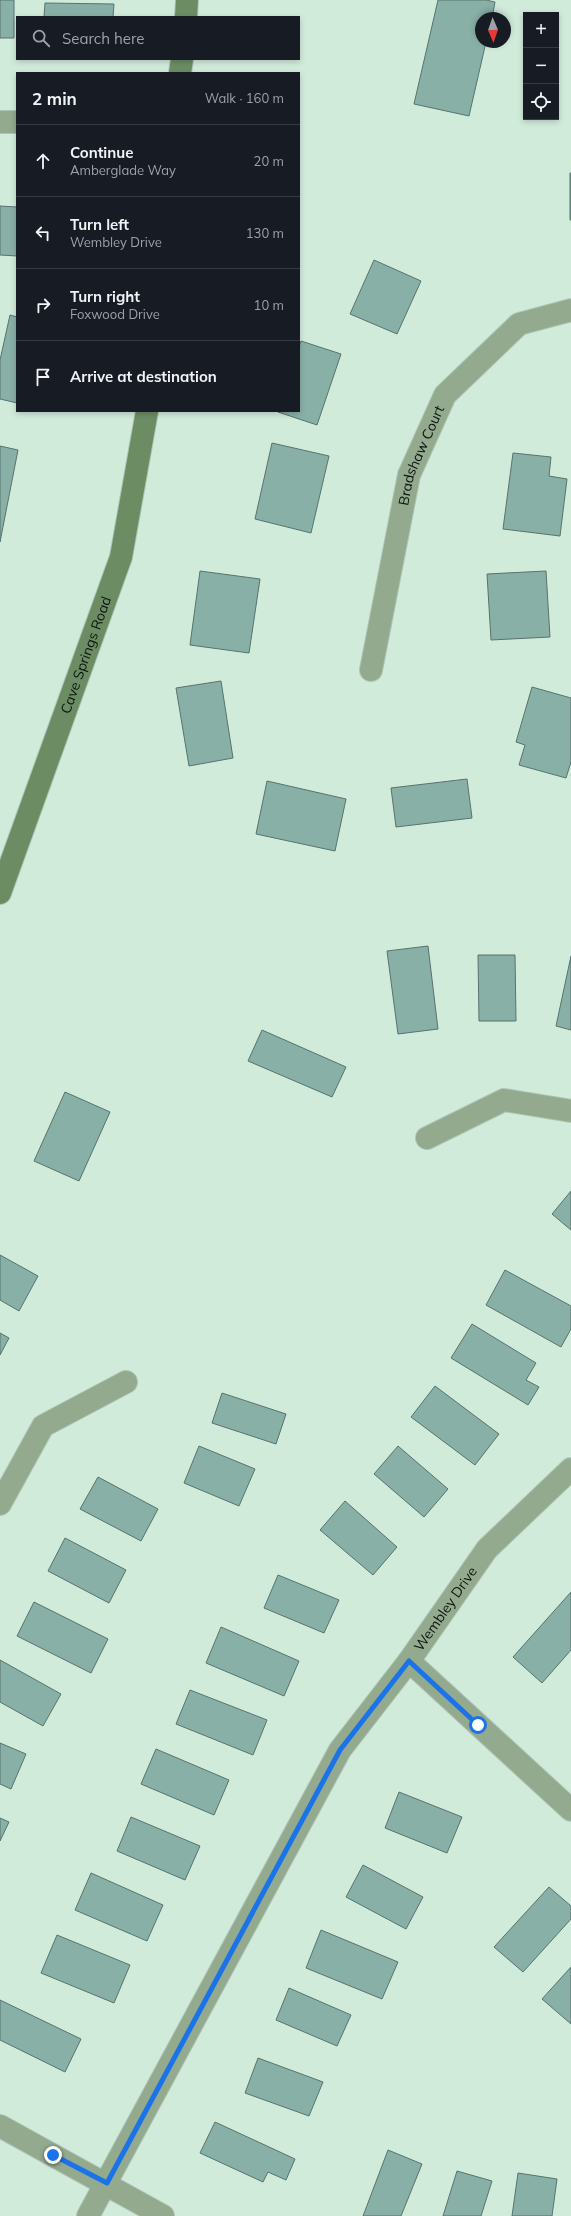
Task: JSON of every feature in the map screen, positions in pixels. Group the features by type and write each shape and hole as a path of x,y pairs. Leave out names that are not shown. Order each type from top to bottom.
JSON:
{"street":[{"path":"186,16 187,0"},
{"path":"180,72 182,60"},
{"path":"0,122 16,122"},
{"name":"Bradshaw Court","path":"371,670 409,475 445,395 519,324 571,310"},
{"name":"Cave Springs Road","path":"0,892 121,557 147,412"},
{"path":"427,1138 504,1100 571,1111"},
{"path":"0,1504 43,1426 126,1382"},
{"name":"Wembley Drive","path":"88,2216 340,1750 409,1661 487,1549 571,1469"},
{"path":"409,1661 571,1810"},
{"path":"0,2126 107,2183 163,2216"}],"building":[{"path":"0,0 14,0 14,38 0,38"},
{"path":"438,0 486,0 495,2 493,12 475,12 475,48 485,48 469,116 414,104"},
{"path":"45,3 114,4 113,16 44,16"},
{"path":"571,173 571,220 570,220"},
{"path":"0,206 16,207 16,256 0,255"},
{"path":"374,260 421,281 397,334 350,314"},
{"path":"10,315 16,317 16,403 0,399 0,360"},
{"path":"301,341 341,354 317,425 278,412 300,412"},
{"path":"272,443 329,456 311,533 255,519"},
{"path":"0,446 18,450 0,542"},
{"path":"513,453 551,457 549,476 567,479 560,536 503,529"},
{"path":"200,571 260,579 249,653 190,645"},
{"path":"546,571 550,637 491,640 487,574"},
{"path":"221,681 233,758 189,766 176,688"},
{"path":"532,687 571,698 571,762 566,778 519,765 525,745 516,742"},
{"path":"467,779 472,818 396,827 391,788"},
{"path":"267,781 346,799 335,851 256,834"},
{"path":"428,946 438,1029 398,1034 387,951"},
{"path":"478,955 515,955 516,1021 479,1021"},
{"path":"571,956 571,1030 556,1026"},
{"path":"262,1030 346,1067 332,1097 248,1061"},
{"path":"65,1092 110,1112 79,1181 34,1161"},
{"path":"571,1191 571,1230 552,1214"},
{"path":"0,1255 38,1276 19,1311 0,1300"},
{"path":"505,1270 571,1306 571,1329 561,1347 486,1305"},
{"path":"472,1324 536,1363 526,1380 539,1387 528,1405 451,1358"},
{"path":"0,1333 9,1338 0,1355"},
{"path":"435,1386 499,1434 475,1465 411,1417"},
{"path":"222,1393 286,1414 276,1444 212,1423"},
{"path":"199,1446 255,1469 239,1506 184,1483"},
{"path":"398,1446 448,1489 424,1517 374,1474"},
{"path":"98,1477 158,1509 141,1541 80,1509"},
{"path":"345,1501 397,1547 373,1575 320,1530"},
{"path":"65,1538 126,1570 109,1603 48,1571"},
{"path":"278,1575 339,1600 324,1633 264,1608"},
{"path":"571,1592 571,1650 542,1683 513,1657"},
{"path":"34,1602 108,1639 91,1673 17,1636"},
{"path":"221,1627 299,1661 284,1696 206,1663"},
{"path":"0,1660 61,1694 43,1726 0,1702"},
{"path":"190,1690 267,1720 253,1755 176,1724"},
{"path":"0,1743 26,1754 11,1789 0,1784"},
{"path":"156,1749 229,1780 214,1815 141,1784"},
{"path":"399,1792 462,1817 447,1853 385,1828"},
{"path":"131,1817 200,1846 185,1880 117,1851"},
{"path":"0,1818 9,1822 0,1841"},
{"path":"363,1865 423,1897 406,1929 346,1897"},
{"path":"91,1873 163,1905 147,1941 75,1910"},
{"path":"549,1887 571,1906 571,1919 523,1972 494,1947"},
{"path":"321,1930 398,1962 382,1999 306,1968"},
{"path":"57,1935 130,1965 114,2003 41,1973"},
{"path":"571,1967 571,2024 542,1999"},
{"path":"289,1988 351,2015 337,2046 276,2020"},
{"path":"0,2000 81,2039 65,2072 0,2040"},
{"path":"258,2058 323,2082 309,2116 245,2093"},
{"path":"215,2122 295,2159 286,2180 268,2172 263,2182 200,2153"},
{"path":"388,2150 422,2164 401,2216 363,2216"},
{"path":"457,2171 492,2181 481,2216 443,2216"},
{"path":"518,2173 557,2179 552,2216 512,2216"}],"route":[{"path":"53,2155 107,2183 340,1750 409,1661 478,1725"}]}
